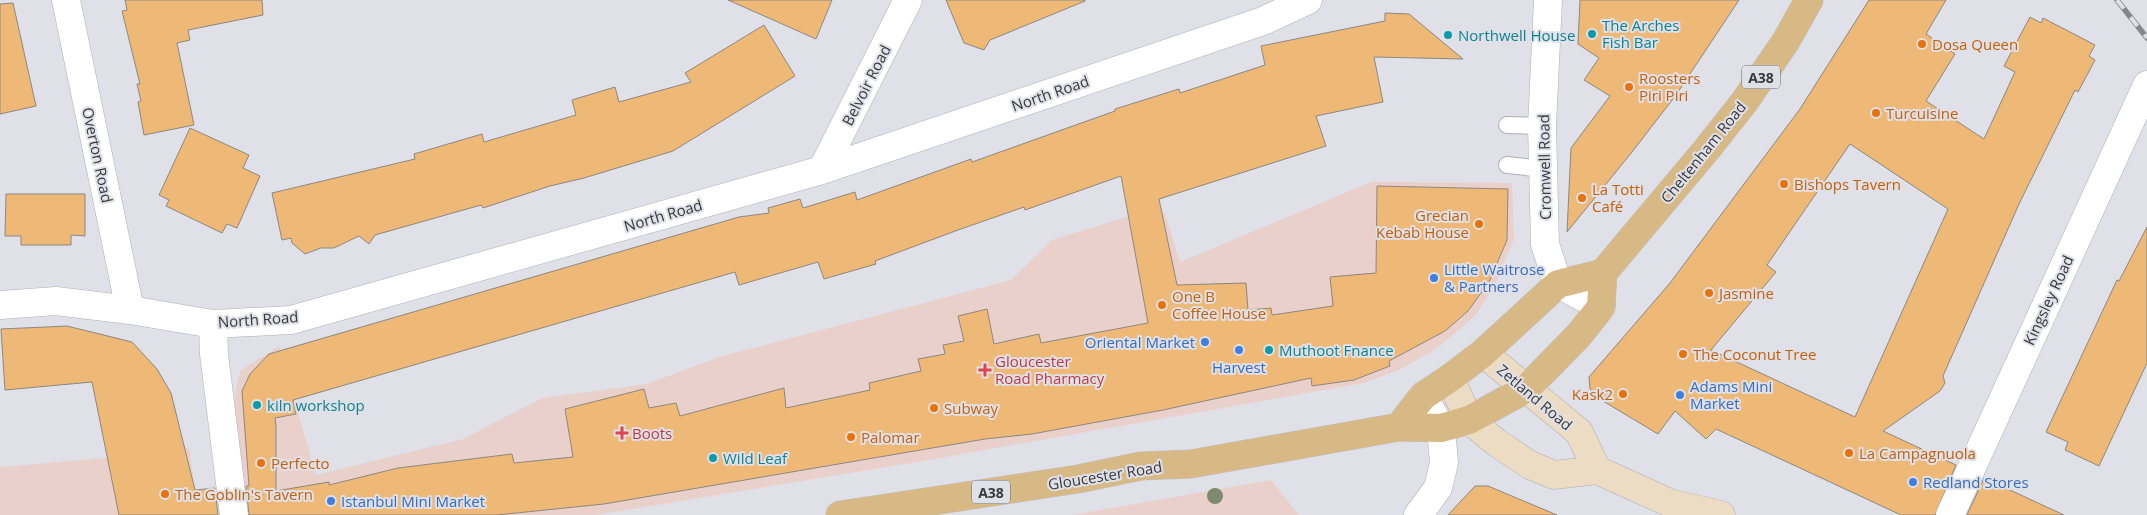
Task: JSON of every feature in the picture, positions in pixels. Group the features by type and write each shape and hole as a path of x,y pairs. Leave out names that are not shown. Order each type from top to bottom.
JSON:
{"main road":[{"name":"Cheltenham Road","path":"1604,272 1745,101 1786,41 1809,0"},
{"path":"1399,427 1423,396 1483,353 1558,284 1604,272 1601,307"},
{"name":"A38","path":"1469,420 1526,390 1574,341 1601,307"},
{"name":"Zetland Road","path":"1483,353 1579,432 1597,470"},
{"path":"1450,378 1469,420 1516,456 1554,475 1597,470 1669,509 1721,515"},
{"name":"Gloucester Road","path":"840,515 1078,478 1141,466 1191,464 1399,427 1441,428 1469,420"}],"street":[{"name":"Overton Road","path":"66,0 130,310"},
{"name":"Belvoir Road","path":"822,170 908,0"},
{"name":"North Road","path":"0,305 56,301 130,310 213,324 291,320 822,170 1263,21 1308,0"},
{"name":"Cromwell Road","path":"1548,0 1542,126 1545,244 1558,284"},
{"name":"Kingsley Road","path":"1950,515 2147,85"},
{"path":"1558,284 1601,307"},
{"path":"213,324 214,354 234,515"},
{"path":"1418,515 1438,488 1444,462 1441,428 1423,396"}],"lane":[{"path":"1507,125 1542,126"},
{"path":"1507,165 1544,169"}],"shaded area":[{"path":"1371,182 1512,183 1514,239 1494,287 1474,317 1436,349 1401,369 1364,383 911,463 596,515 250,515 233,407 240,371 279,346 316,475 463,439 542,398 647,384 719,357 1011,280 1052,240 1126,217 1165,213 1180,262"},
{"path":"189,448 199,515 0,515 0,467 105,458"},
{"path":"1271,480 1299,515 1072,515"}],"building":[{"path":"125,0 262,0 263,15 188,30 190,40 177,43 194,125 144,135 138,102 141,101 137,84 140,84 122,11 127,10"},
{"path":"728,0 832,0 816,39"},
{"path":"946,0 1085,1 990,40 984,50 964,43"},
{"path":"1580,0 1739,0 1676,95 1567,232 1571,148 1610,96 1584,80 1599,58 1578,44"},
{"path":"1869,0 1946,0 1926,34 1955,54 1926,101 1984,139 2015,72 2004,66 2030,17 2041,23 2043,18 2095,45 2089,56 2095,60 2078,92 2075,90 2019,204 1943,376 1945,383 1940,391 1883,431 1956,465 1935,515 1901,515 1716,429 1706,439 1675,411 1658,434 1598,398 1590,389 1589,377 1670,283 1800,109","holes":["1850,144 1948,209 1855,417 1711,350 1776,272 1767,265"]},
{"path":"13,3 36,106 0,114 0,4"},
{"path":"1385,13 1409,14 1463,59 1374,57 1383,102 1316,116 1326,146 1159,199 1177,285 1246,283 1248,310 1271,308 1272,315 1333,306 1330,277 1376,273 1377,186 1508,189 1507,240 1489,282 1468,311 1445,331 1389,361 1390,366 1354,380 1312,386 1311,378 1163,410 1032,434 985,439 604,504 497,515 249,515 246,486 249,486 242,391 250,374 269,354 739,217 769,213 768,208 800,199 803,208 855,192 857,200 971,159 972,162 1115,111 1115,109 1179,89 1180,93 1265,65 1261,46 1385,21","holes":["1121,176 1148,323 1041,343 1039,334 994,344 987,309 958,316 964,341 943,345 945,354 918,359 921,371 869,383 870,390 786,408 784,388 680,416 676,403 649,408 644,389 565,409 573,457 514,463 512,454 398,468 329,485 329,482 276,491 275,418 296,414 293,400 735,272 739,285 818,262 824,279 876,264 875,261 958,230 1024,207 1025,210"]},
{"path":"764,25 795,76 673,151 584,178 550,186 483,208 481,205 375,235 369,244 359,236 334,248 321,248 305,254 292,243 291,238 282,240 272,193 415,159 414,154 482,134 484,142 576,115 572,100 615,87 619,102 691,82 685,73"},
{"path":"190,128 249,155 243,168 260,176 237,228 227,224 222,233 166,206 169,200 159,195"},
{"path":"6,194 85,194 85,236 71,235 71,245 21,245 21,236 5,236"},
{"path":"2147,227 2147,363 2099,466 2065,450 2068,442 2046,432 2117,280 2119,281"},
{"path":"67,326 132,342 157,369 171,393 195,490 215,488 218,515 119,515 92,382 5,390 1,329"},
{"path":"1984,478 2064,515 1967,515"},
{"path":"1475,486 1488,486 1557,515 1448,515"}],"railway":[{"path":"2117,0 2147,38"}],"place":[{"name":"The Arches Fish Bar","path":"1592,34"},
{"name":"Northwell House","path":"1448,35"},
{"name":"Dosa Queen","path":"1922,44"},
{"name":"Roosters Piri Piri","path":"1629,87"},
{"name":"Turcuisine","path":"1876,113"},
{"name":"Bishops Tavern","path":"1784,184"},
{"name":"La Totti Café","path":"1582,198"},
{"name":"Grecian Kebab House","path":"1479,224"},
{"name":"Little Waitrose & Partners","path":"1434,278"},
{"name":"Jasmine","path":"1709,293"},
{"name":"One B Coffee House","path":"1162,305"},
{"name":"Oriental Market","path":"1205,342"},
{"name":"Harvest","path":"1239,350"},
{"name":"Muthoot Fnance","path":"1269,350"},
{"name":"The Coconut Tree","path":"1683,354"},
{"name":"Gloucester Road Pharmacy","path":"985,370"},
{"name":"Kask2","path":"1623,394"},
{"name":"Adams Mini Market","path":"1680,395"},
{"name":"kiln workshop","path":"257,405"},
{"name":"Subway","path":"934,408"},
{"name":"Boots","path":"622,433"},
{"name":"Palomar","path":"851,437"},
{"name":"La Campagnuola","path":"1849,453"},
{"name":"Wild Leaf","path":"713,458"},
{"name":"Perfecto","path":"261,463"},
{"name":"Redland Stores","path":"1913,482"},
{"name":"The Goblin's Tavern","path":"165,494"},
{"name":"Istanbul Mini Market","path":"331,501"}]}
